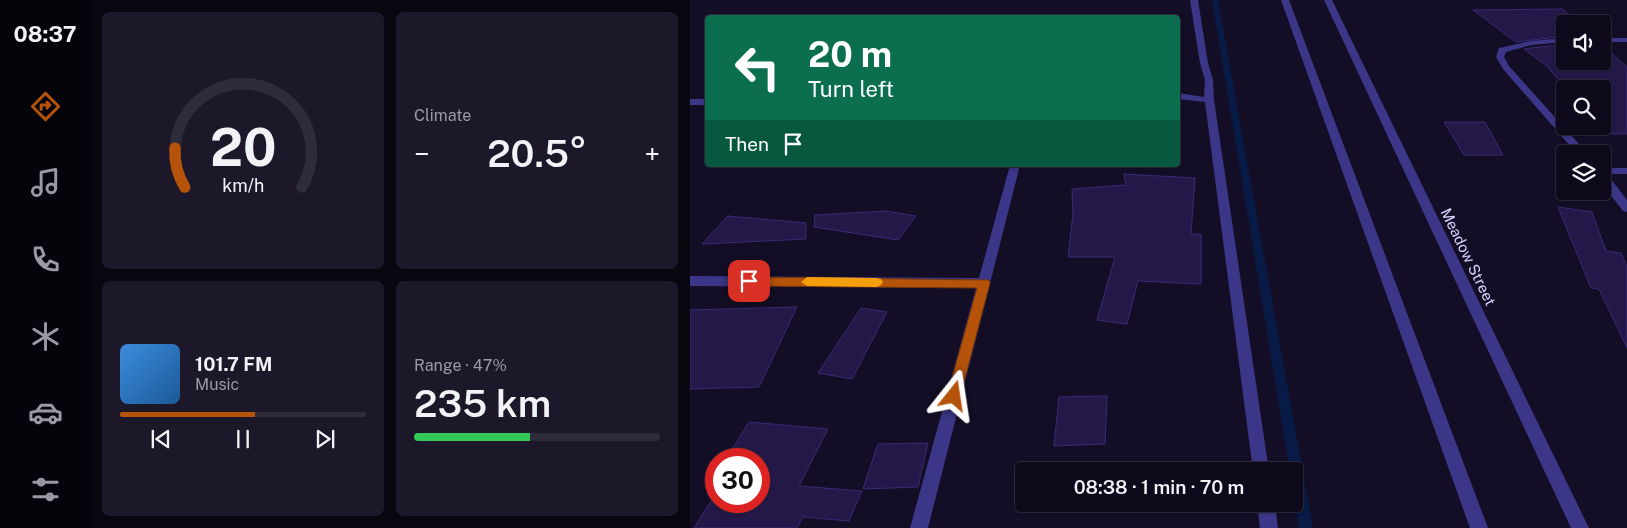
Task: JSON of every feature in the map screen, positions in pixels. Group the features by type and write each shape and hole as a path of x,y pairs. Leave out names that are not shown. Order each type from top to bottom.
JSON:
{"street":[{"path":"1194,0 1204,63 1209,80 1209,100 1260,462"},
{"path":"1285,0 1479,528"},
{"name":"Meadow Street","path":"1328,0 1580,528"},
{"path":"1611,40 1627,40"},
{"path":"1556,41 1512,46 1502,50 1500,57 1506,67 1575,145"},
{"path":"1180,96 1209,100"},
{"path":"690,102 705,102"},
{"path":"919,528 1014,167"},
{"path":"1611,171 1627,171"},
{"path":"1611,188 1627,208"},
{"path":"690,281 984,283"},
{"path":"1267,512 1269,528"}],"building":[{"path":"1563,9 1569,15 1556,15 1556,37 1516,42 1473,10"},
{"path":"1556,45 1556,70 1611,70 1611,53 1627,67 1627,134 1611,134 1611,80 1559,80 1547,66 1524,49"},
{"path":"1444,122 1485,122 1503,155 1464,155"},
{"path":"1124,174 1195,178 1191,234 1201,234 1201,284 1138,281 1127,324 1097,320 1115,257 1068,257 1073,214 1072,189 1126,185"},
{"path":"1558,207 1592,212 1606,251 1621,253 1627,267 1627,348 1599,289 1591,288"},
{"path":"886,211 916,216 898,240 814,227 815,215"},
{"path":"728,216 806,223 806,239 702,244"},
{"path":"797,307 759,387 690,389 690,310"},
{"path":"861,308 887,312 852,379 818,373"},
{"path":"1107,396 1105,444 1054,446 1059,397"},
{"path":"749,422 828,429 799,486 862,491 849,521 803,517 797,528 694,528 705,510 705,513 770,513 770,448 733,448"},
{"path":"928,443 918,487 863,489 878,444"}],"waterway":[{"path":"1215,0 1306,528"}],"slow traffic":[{"path":"807,282 877,282"}],"route":[{"path":"749,281 984,283 954,396"}]}
